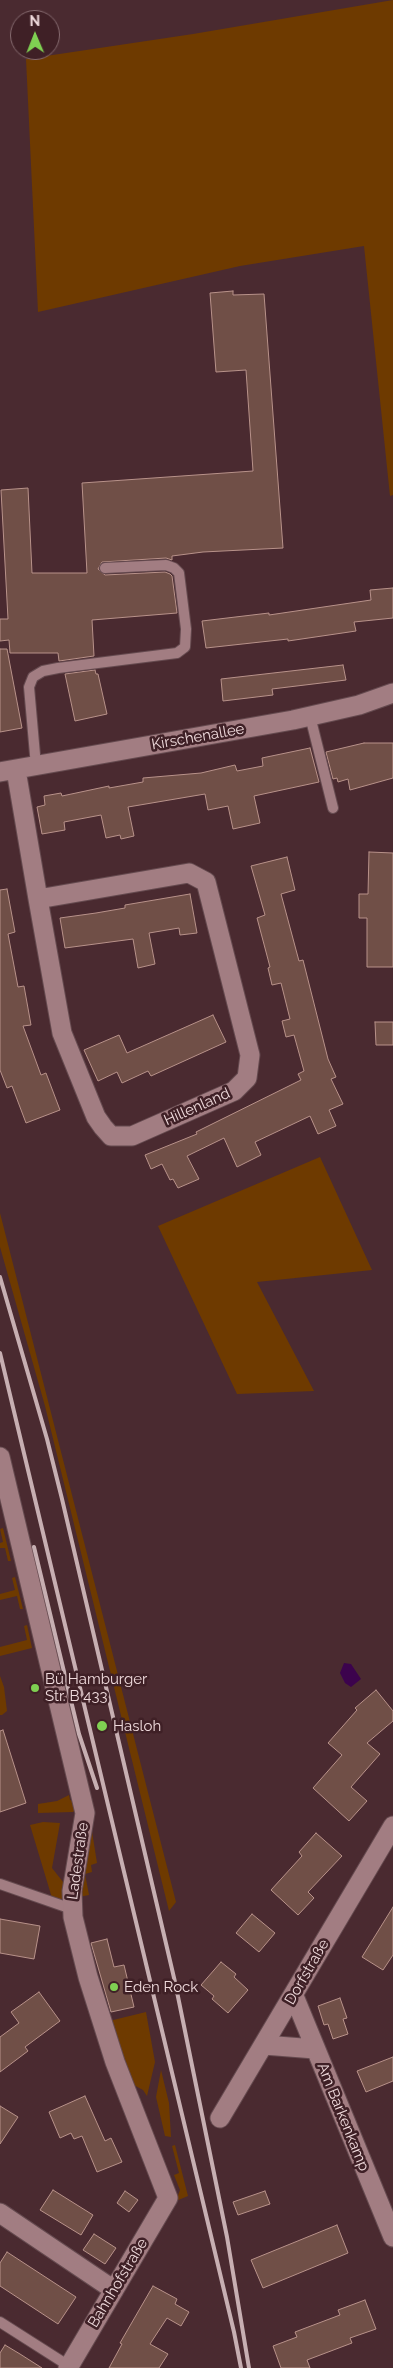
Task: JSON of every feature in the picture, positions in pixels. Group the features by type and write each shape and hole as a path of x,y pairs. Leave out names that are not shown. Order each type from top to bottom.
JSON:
{"street":[{"name":"Kirschenallee","path":"8,771 310,716 359,705 393,693"},
{"name":"Hillenland","path":"8,771 38,899 62,1033 96,1117 111,1136 132,1136 234,1091 246,1078 250,1055 206,882 189,873 38,899"},
{"name":"Ladestraße","path":"0,1457 85,1812 72,1891 72,1909 88,1977 115,2062 168,2198"},
{"name":"Dorfstraße","path":"220,2118 393,1826"},
{"name":"Am Barkenkamp","path":"294,1996 393,2238"},
{"path":"264,2045 315,2049"},
{"name":"Bahnhofstraße","path":"68,2367 168,2198"},
{"path":"0,2213 114,2290"}],"lane":[{"path":"36,766 28,687 33,677 43,671 58,668 177,653 185,647 186,629 179,573 174,568 166,565 105,568"},
{"path":"310,716 333,808"},
{"path":"0,1884 72,1909"},
{"path":"0,2322 68,2367"}],"shaded area":[{"path":"393,0 393,495 390,496 364,246 240,266 38,312 26,60 60,60 60,54 193,34"},
{"path":"320,1157 372,1270 257,1282 314,1391 237,1394 158,1226"},
{"path":"0,1213 176,1902 169,1911 45,1406 0,1247"},
{"path":"3,1528 11,1561 8,1561 5,1548 0,1548 0,1543 3,1542 0,1529"},
{"path":"15,1577 23,1609 20,1609 17,1596 0,1600 0,1594 15,1590 12,1578"},
{"path":"27,1625 32,1648 0,1656 0,1647 27,1640 24,1626"},
{"path":"344,1663 351,1664 361,1679 351,1687 345,1683 340,1673"},
{"path":"0,1676 4,1687 7,1711 2,1715 0,1715"},
{"path":"69,1795 70,1800 75,1801 76,1809 73,1812 38,1813 38,1804 57,1801"},
{"path":"43,1822 60,1823 52,1868 67,1887 62,1901 52,1898 30,1825"},
{"path":"91,1825 97,1863 91,1865 92,1872 85,1874 89,1895 79,1897"},
{"path":"146,2012 155,2062 147,2096 143,2090 132,2084 105,2022"},
{"path":"161,2070 169,2103 171,2137 165,2136 156,2097"},
{"path":"175,2145 188,2196 176,2201 180,2190 174,2175 179,2173 172,2146"}],"building":[{"path":"233,291 233,295 264,294 283,548 203,552 172,556 172,560 166,558 102,562 98,569 105,575 165,572 170,574 172,576 177,613 92,620 94,656 59,661 58,653 10,653 9,640 0,641 0,619 8,619 1,490 28,488 32,573 87,573 82,483 253,471 246,370 216,372 210,293"},
{"path":"393,588 393,618 354,622 356,631 288,641 288,639 206,648 202,621 269,613 269,615 371,600 370,590"},
{"path":"0,649 7,649 22,728 0,732"},
{"path":"343,665 346,680 272,689 273,695 223,701 221,679"},
{"path":"95,670 96,674 98,674 107,714 75,721 65,674"},
{"path":"364,743 393,743 393,778 350,790 348,779 338,782 337,778 333,779 326,752"},
{"path":"310,748 319,782 254,796 260,823 233,829 228,806 208,810 205,794 128,807 134,836 121,839 120,835 106,838 101,815 64,822 65,830 42,834 37,807 45,805 44,796 61,793 62,796 109,786 109,788 143,782 143,778 201,773 235,765 237,771 263,766 262,758"},
{"path":"369,852 393,853 393,967 367,967 367,918 359,918 359,894 368,894"},
{"path":"287,857 295,890 281,894 299,961 303,960 328,1059 336,1077 331,1079 343,1104 329,1110 336,1126 318,1134 310,1116 255,1142 261,1155 237,1167 224,1138 187,1156 199,1179 178,1188 173,1179 170,1180 162,1164 151,1169 145,1155 197,1134 196,1132 301,1080 298,1074 304,1071 294,1035 286,1037 282,1021 290,1019 281,983 272,985 268,968 270,967 257,918 265,915 251,866"},
{"path":"7,889 15,932 8,934 18,987 24,986 31,1025 23,1026 41,1075 46,1073 60,1110 26,1123 12,1086 7,1088 0,1070 0,890"},
{"path":"190,894 197,933 180,935 179,928 149,933 155,964 138,968 133,939 65,948 60,918 125,908 125,905"},
{"path":"213,1015 226,1042 151,1076 148,1071 122,1083 117,1072 98,1081 84,1050 119,1035 127,1053"},
{"path":"375,1022 393,1022 393,1045 376,1045"},
{"path":"376,1690 393,1711 393,1721 367,1743 380,1754 351,1787 367,1801 349,1821 313,1788 342,1755 328,1743 357,1710 355,1708"},
{"path":"3,1730 26,1803 0,1812 0,1731"},
{"path":"316,1833 342,1856 308,1892 314,1898 298,1915 271,1890 302,1856 299,1852"},
{"path":"393,1907 393,1955 383,1970 362,1957"},
{"path":"252,1914 275,1933 259,1952 236,1933"},
{"path":"0,1919 40,1926 34,1959 0,1953"},
{"name":"Eden Rock","path":"107,1939 114,1967 124,1965 134,2007 111,2012 91,1943"},
{"path":"221,1962 236,1974 234,1977 248,1990 228,2013 212,1999 214,1996 201,1985"},
{"path":"39,1992 60,2021 25,2047 28,2051 0,2072 0,2037 19,2023 11,2012"},
{"path":"340,1998 347,2018 343,2019 348,2034 333,2039 328,2024 324,2025 318,2006"},
{"path":"393,2057 393,2081 366,2092 357,2071"},
{"path":"85,2096 105,2141 111,2138 122,2162 97,2172 82,2136 74,2139 71,2133 60,2138 49,2112"},
{"path":"0,2106 18,2117 0,2144"},
{"path":"53,2190 93,2215 81,2235 40,2210"},
{"path":"125,2191 138,2200 129,2212 117,2203"},
{"path":"265,2191 270,2204 238,2215 233,2202"},
{"path":"337,2225 348,2253 263,2288 251,2260"},
{"path":"94,2234 116,2248 105,2264 83,2250"},
{"path":"7,2252 76,2297 58,2324 0,2286 0,2263"},
{"path":"153,2286 177,2299 175,2304 189,2312 181,2326 167,2318 150,2344 168,2354 159,2368 109,2368 122,2344 120,2343"},
{"path":"365,2300 376,2329 350,2338 352,2343 307,2360 310,2368 281,2368 273,2346 297,2337 295,2332 340,2315 338,2310"},
{"path":"5,2345 42,2368 0,2368 0,2353"}],"railway":[{"path":"0,1277 47,1439 62,1499 175,1982 227,2237 249,2368"},
{"path":"0,1353 234,2332 241,2368"},
{"path":"34,1547 79,1734 97,1788"}],"place":[{"name":"Bü Hamburger Str. B 433","path":"35,1688"},
{"name":"Hasloh","path":"102,1726"},
{"name":"Eden Rock","path":"114,1987"}]}
